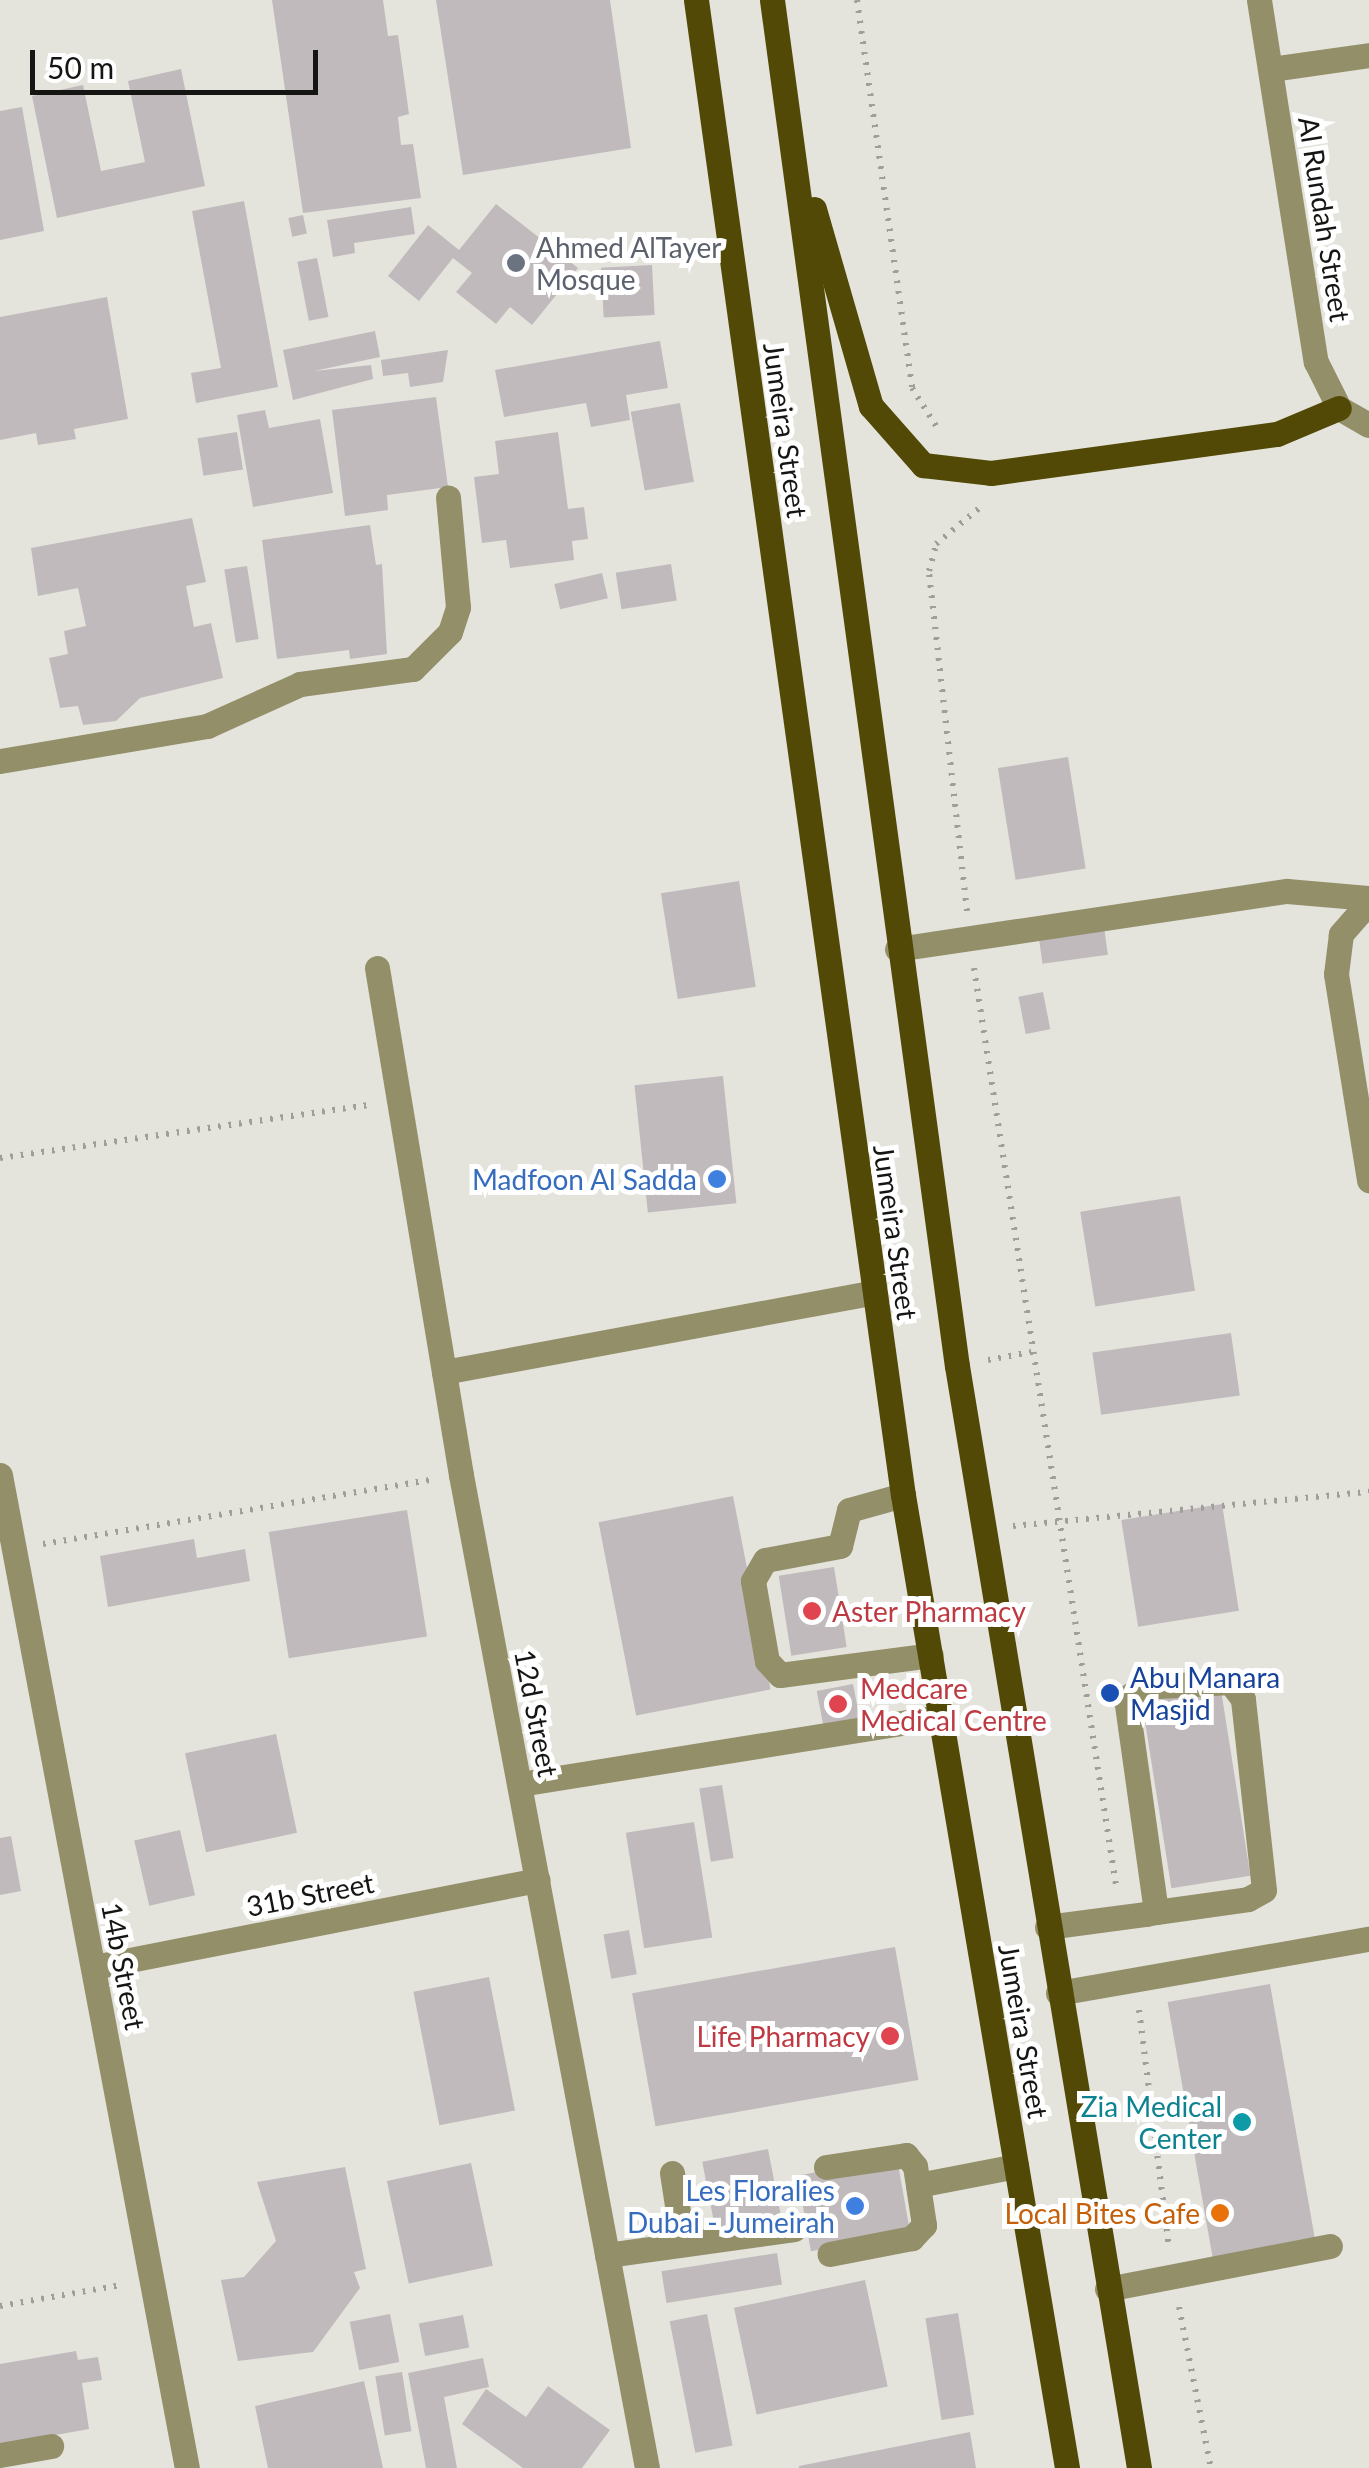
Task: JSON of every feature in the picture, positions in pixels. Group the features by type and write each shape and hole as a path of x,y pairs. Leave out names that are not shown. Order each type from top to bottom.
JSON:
{"main road":[{"name":"Jumeira Street","path":"696,0 903,1495 1067,2468"},
{"name":"Jumeira Street","path":"772,0 956,1366 1106,2289 1140,2468"},
{"path":"791,128 870,406 898,444 922,465 992,473 1277,434 1339,408"}],"street":[{"name":"Al Rundah Street","path":"1259,0 1316,362 1339,408"},
{"path":"1271,69 1369,55"},
{"path":"1339,408 1369,424"},
{"path":"0,761 208,726 300,684 413,669 450,632 458,607 448,496"},
{"path":"898,950 1287,891 1369,900"},
{"path":"1369,900 1342,934 1336,974 1369,1180"},
{"name":"12d Street","path":"377,968 461,1475 648,2468"},
{"path":"444,1372 874,1292"},
{"name":"14b Street","path":"0,1475 187,2468"},
{"path":"903,1495 849,1510 840,1546 757,1565 753,1581 767,1661 780,1676 930,1656"},
{"path":"1048,1926 1122,1917 1248,1900 1264,1890 1243,1698 1230,1682 1142,1688 1126,1698 1156,1912"},
{"path":"520,1784 940,1717"},
{"name":"31b Street","path":"94,1967 538,1880"},
{"path":"1058,1994 1369,1939"},
{"path":"826,2166 906,2155 918,2185 924,2225 919,2233 830,2254"},
{"path":"918,2185 1016,2166"},
{"path":"672,2173 683,2244"},
{"path":"607,2255 794,2229"},
{"path":"1106,2289 1330,2246"},
{"path":"0,2455 51,2446"}],"path":[{"path":"857,0 912,388 925,413 954,438"},
{"path":"992,473 996,501 952,525 936,544 929,570 970,937 1056,1521 1122,1917"},
{"path":"0,1158 399,1101"},
{"path":"956,1366 1031,1352"},
{"path":"14,1549 461,1475"},
{"path":"982,1529 1369,1492"},
{"path":"1135,1982 1173,2276 1211,2468"},
{"path":"0,2306 152,2280"}],"building":[{"path":"272,0 383,0 388,36 398,35 409,114 398,117 401,145 413,144 421,198 303,213"},
{"path":"436,0 610,0 631,148 463,175"},
{"path":"181,69 205,186 57,218 32,96 83,85 101,171 145,162 128,81"},
{"path":"22,107 44,231 0,240 0,111"},
{"path":"244,201 278,387 196,403 191,373 221,368 192,211"},
{"name":"Ahmed AlTayer Mosque","path":"496,204 578,268 532,325 510,307 496,324 456,292 472,273 453,258 419,301 388,276 428,225 459,250"},
{"path":"411,207 415,234 354,243 355,253 333,257 327,220"},
{"path":"303,215 307,234 292,237 288,218"},
{"path":"317,258 328,317 309,321 297,262"},
{"path":"652,265 655,315 604,318 601,268"},
{"path":"107,297 128,419 74,429 76,439 38,445 36,433 0,440 0,317"},
{"path":"375,331 380,357 314,371 371,365 373,379 293,400 283,350"},
{"path":"660,341 668,388 626,395 630,420 591,427 586,403 504,417 495,370"},
{"path":"448,350 443,382 410,387 408,373 383,376 381,360"},
{"path":"436,397 448,487 387,495 388,510 345,516 332,410"},
{"path":"680,403 694,482 645,490 631,412"},
{"path":"265,410 269,428 320,419 333,493 253,507 237,415"},
{"path":"237,432 243,470 203,476 197,438"},
{"path":"558,432 568,509 584,507 588,539 572,541 574,560 510,568 506,540 482,543 474,477 499,474 495,441"},
{"path":"192,518 206,582 186,586 194,627 211,623 223,678 140,698 116,721 83,725 78,706 60,708 49,658 68,654 64,631 86,626 78,588 38,596 31,548"},
{"path":"370,525 376,565 382,564 387,654 350,659 349,650 277,659 262,540"},
{"path":"671,564 677,601 621,609 616,573"},
{"path":"247,566 259,639 236,643 224,570"},
{"path":"602,573 608,598 560,609 554,584"},
{"path":"1068,757 1086,869 1016,880 998,768"},
{"path":"739,881 756,987 678,999 661,893"},
{"path":"1103,920 1108,955 1043,964 1038,929"},
{"path":"1043,992 1050,1029 1026,1034 1018,997"},
{"path":"723,1076 736,1203 648,1213 634,1085"},
{"path":"1180,1196 1195,1291 1095,1307 1080,1212"},
{"path":"1231,1333 1240,1395 1101,1415 1092,1352"},
{"path":"733,1496 771,1689 636,1716 599,1522"},
{"path":"1222,1504 1239,1611 1138,1627 1121,1520"},
{"path":"407,1510 427,1636 289,1658 269,1532"},
{"path":"194,1539 197,1558 245,1549 250,1581 108,1607 100,1556"},
{"name":"Aster Pharmacy","path":"834,1567 847,1647 791,1656 779,1576"},
{"name":"Medcare Medical Centre","path":"853,1684 860,1719 824,1726 817,1691"},
{"path":"1221,1690 1250,1876 1171,1888 1142,1703"},
{"path":"276,1734 297,1833 206,1852 185,1753"},
{"path":"722,1785 734,1858 711,1862 699,1789"},
{"path":"694,1822 712,1938 644,1948 626,1833"},
{"path":"180,1830 195,1895 149,1906 134,1841"},
{"path":"11,1836 21,1891 0,1895 0,1838"},
{"path":"629,1930 637,1974 611,1979 603,1935"},
{"path":"895,1947 918,2080 655,2126 632,1993"},
{"path":"489,1977 515,2111 439,2125 413,1992"},
{"name":"Zia Medical Center","path":"1270,1984 1316,2244 1213,2262 1168,2002"},
{"path":"768,2149 781,2218 716,2230 702,2162"},
{"name":"Les Floralies Dubai - Jumeirah","path":"897,2158 910,2234 811,2251 798,2176"},
{"path":"471,2163 493,2266 409,2284 387,2181"},
{"path":"345,2167 366,2269 354,2272 360,2288 313,2352 238,2361 221,2280 244,2277 276,2241 257,2182"},
{"path":"777,2253 782,2285 666,2303 661,2271"},
{"path":"865,2280 888,2387 757,2414 734,2308"},
{"path":"958,2313 974,2415 942,2420 925,2318"},
{"path":"390,2314 399,2362 359,2370 350,2322"},
{"path":"707,2314 733,2446 695,2453 670,2321"},
{"path":"463,2315 469,2347 425,2356 419,2324"},
{"path":"76,2351 78,2360 98,2357 102,2380 82,2383 89,2429 0,2445 0,2364"},
{"path":"483,2358 489,2387 444,2397 457,2468 426,2468 408,2373"},
{"path":"402,2372 411,2431 385,2435 375,2376"},
{"path":"364,2381 383,2468 268,2468 255,2406"},
{"path":"548,2386 610,2430 582,2468 523,2468 462,2424 486,2389 526,2417"},
{"path":"970,2432 976,2468 799,2468 799,2466"}],"place":[{"name":"Ahmed AlTayer Mosque","path":"516,263"},
{"name":"Madfoon Al Sadda","path":"717,1179"},
{"name":"Aster Pharmacy","path":"812,1611"},
{"name":"Abu Manara Masjid","path":"1110,1693"},
{"name":"Medcare Medical Centre","path":"838,1704"},
{"name":"Life Pharmacy","path":"890,2036"},
{"name":"Zia Medical Center","path":"1242,2122"},
{"name":"Les Floralies Dubai - Jumeirah","path":"855,2206"},
{"name":"Local Bites Cafe","path":"1220,2213"}]}
